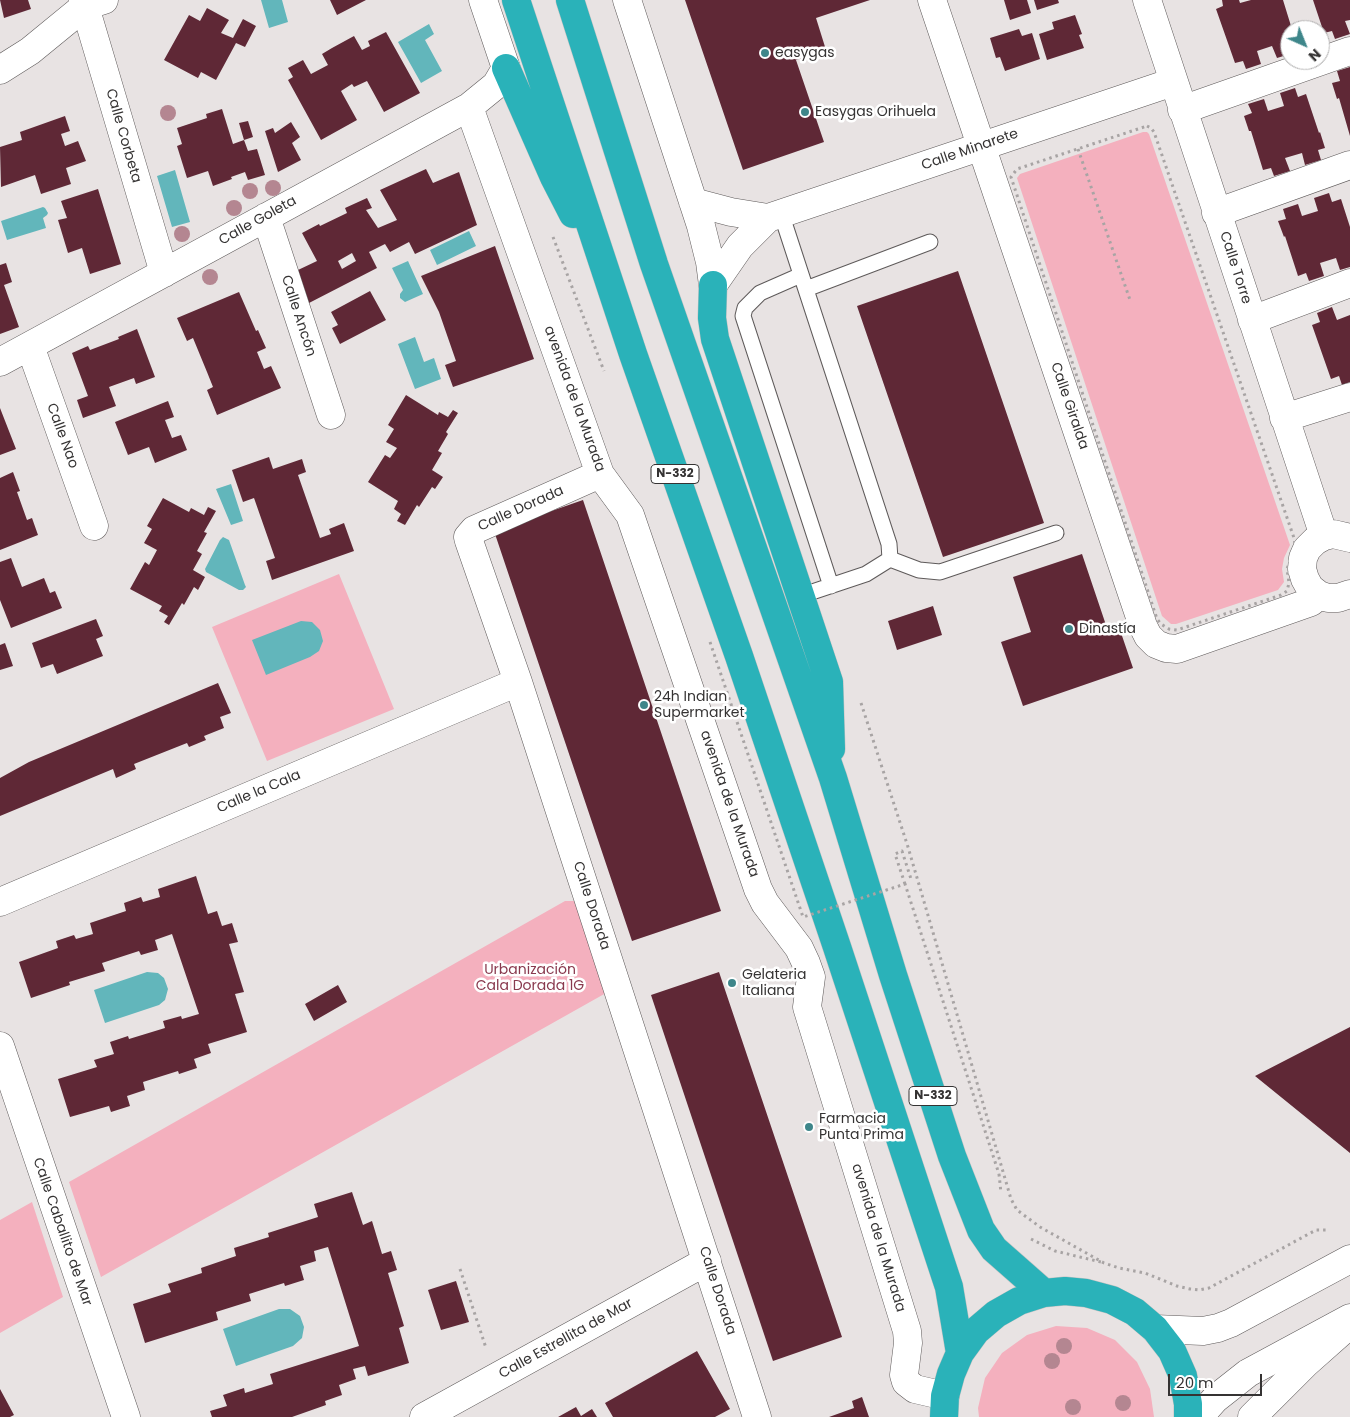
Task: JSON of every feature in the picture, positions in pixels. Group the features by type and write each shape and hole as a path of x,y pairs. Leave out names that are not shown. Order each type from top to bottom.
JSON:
{"highway":[{"name":"N-332","path":"516,0 613,292 739,656 949,1286 960,1352"},
{"name":"N-332","path":"570,0 654,264 832,778 952,1156 981,1230 994,1249 1044,1293"},
{"path":"506,68 554,177 613,292"},
{"path":"713,285 712,318 715,339 829,682 832,778"},
{"path":"944,1407 951,1374 960,1352 976,1331 996,1314 1019,1301 1044,1293 1066,1291 1086,1293 1112,1300 1135,1312 1155,1329 1172,1351 1183,1376 1188,1404 1188,1417"}],"street":[{"path":"483,0 506,68"},
{"path":"627,0 706,244 713,285"},
{"name":"Calle Giralda","path":"932,0 1148,636 1156,644 1166,648 1177,649 1310,602 1319,594"},
{"name":"Calle Torre","path":"1149,0 1182,110 1284,418 1331,534"},
{"path":"0,70 30,51 91,2"},
{"name":"Calle Corbeta","path":"91,2 164,273"},
{"path":"1182,110 1350,51"},
{"name":"Calle Goleta","path":"0,362 469,107 496,85 506,68"},
{"name":"Calle Minarete","path":"693,202 731,212 774,215 1173,82"},
{"name":"avenida de la Murada","path":"469,107 600,474 630,515 758,889 765,904 799,948 811,977 807,1007 907,1331 908,1343 904,1375 906,1382 944,1407"},
{"path":"1216,213 1350,165"},
{"name":"Calle Minarete","path":"713,285 740,246 774,215"},
{"name":"Calle Ancón","path":"266,217 331,415"},
{"path":"1252,320 1350,283"},
{"name":"Calle Nao","path":"30,346 94,526"},
{"path":"1284,418 1350,397"},
{"name":"Calle Dorada","path":"600,474 474,530 468,537 518,682 757,1417"},
{"path":"1350,517 1331,534 1315,541 1307,549 1303,564 1305,579 1310,588 1319,594 1328,598 1338,598 1350,594"},
{"name":"Calle la Cala","path":"0,902 518,682"},
{"name":"Calle Caballito de Mar","path":"0,1046 126,1417"},
{"path":"1155,1329 1196,1331 1218,1328 1231,1323 1350,1259"},
{"name":"Calle Estrellita de Mar","path":"424,1417 707,1261"},
{"path":"1199,1417 1215,1400 1248,1373 1350,1318"},
{"path":"1252,1417 1305,1364 1350,1324"}],"lane":[{"path":"774,215 804,282 889,544 890,559"},
{"path":"831,586 743,316 745,308 760,293 804,282 930,242"},
{"path":"890,559 919,570 940,572 1056,533"},
{"path":"800,596 866,574 890,559"}],"path":[{"path":"1142,127 1151,128 1154,132 1294,538 1294,552 1289,560 1287,569 1289,583 1286,591 1281,595 1177,630 1169,629 1157,619 1011,177 1017,169 1078,148 1142,127"},
{"path":"1078,148 1130,300"},
{"path":"552,234 605,372"},
{"path":"707,633 804,918 905,884"},
{"path":"860,701 908,847 1011,1199 1017,1210 1029,1219 1104,1263"},
{"path":"911,879 902,851 895,854 999,1174 1002,1198"},
{"path":"1024,1235 1040,1245 1055,1251 1145,1273 1177,1286 1199,1290 1209,1288 1316,1230 1326,1230"},
{"path":"460,1268 487,1349"}],"green space":[{"path":"1143,132 1149,134 1290,545 1284,558 1282,569 1284,582 1278,590 1176,624 1171,624 1162,616 1017,178 1020,174"},
{"path":"339,574 394,709 267,761 212,627"},
{"name":"Urbanización Cala Dorada 1G","path":"565,901 575,901 606,993 101,1277 69,1182"},
{"path":"32,1202 63,1297 0,1333 0,1220"},
{"path":"1056,1326 1087,1328 1115,1340 1137,1362 1150,1389 1154,1417 979,1417 978,1408 985,1378 1002,1353 1027,1335"}],"water":[{"path":"261,0 282,0 288,22 269,28"},
{"path":"429,24 434,34 425,40 442,71 421,83 398,42"},
{"path":"175,170 190,222 172,227 157,176"},
{"path":"43,207 48,213 43,218 46,228 7,240 1,221"},
{"path":"469,231 476,246 437,265 430,250"},
{"path":"408,261 423,294 405,302 400,298 403,290 392,268"},
{"path":"415,337 424,362 434,358 441,379 415,389 398,344"},
{"path":"231,484 243,521 231,525 216,489"},
{"path":"223,537 229,540 246,587 243,590 239,590 206,572 205,569"},
{"path":"301,621 312,622 320,630 323,641 319,651 310,657 266,675 252,640"},
{"path":"147,972 158,973 164,978 168,989 165,1000 159,1005 105,1023 94,990"},
{"path":"279,1309 290,1309 300,1316 304,1327 302,1338 293,1346 236,1366 223,1329"}],"building":[{"path":"0,0 28,0 31,9 4,18"},
{"path":"330,0 366,0 337,15"},
{"path":"685,0 870,0 816,18 826,50 796,60 824,142 743,170"},
{"path":"1004,0 1027,0 1031,13 1010,20"},
{"path":"1034,0 1058,0 1059,3 1037,10"},
{"path":"1222,0 1239,0 1240,3 1251,0 1283,0 1289,20 1280,20 1280,57 1277,58 1272,46 1257,51 1261,64 1246,69 1243,61 1235,63 1216,9 1223,6"},
{"path":"1313,0 1350,0 1350,20 1345,21 1350,34 1335,39 1332,31 1330,32 1330,20 1320,20"},
{"path":"207,8 229,20 221,33 233,38 243,19 256,26 245,47 236,43 216,80 201,72 198,78 164,60 189,15 200,21"},
{"path":"1075,15 1082,34 1079,35 1084,48 1047,60 1039,34 1054,29 1052,22"},
{"path":"1019,29 1022,36 1032,33 1040,59 1005,71 1000,57 996,58 990,38"},
{"path":"386,32 420,93 384,112 367,81 354,87 352,84 341,91 357,120 321,140 288,80 293,77 288,68 303,60 311,74 328,65 322,54 332,48 354,36 362,50 370,46 368,41"},
{"path":"1350,67 1350,136 1339,98 1337,99 1332,83 1340,81 1337,71"},
{"path":"1295,88 1298,97 1306,94 1325,148 1318,150 1321,160 1305,165 1302,153 1285,158 1290,171 1274,176 1271,168 1263,170 1251,131 1249,131 1244,116 1252,113 1248,104 1264,99 1268,111 1284,106 1280,93"},
{"path":"222,109 233,144 244,140 248,151 257,149 265,175 248,180 245,172 213,186 208,171 187,178 177,146 182,144 177,128 207,118 206,114"},
{"path":"65,116 70,131 61,134 65,146 78,141 86,161 66,168 71,184 41,194 35,175 1,187 0,147 22,140 20,132"},
{"path":"248,121 253,137 244,140 239,123"},
{"path":"291,122 300,137 292,143 301,160 278,172 265,131 273,128 275,133"},
{"path":"426,169 433,183 459,172 477,225 415,254 409,242 390,252 385,244 369,252 377,268 309,303 298,270 317,261 302,233 347,213 345,208 367,198 372,208 366,210 378,228 397,220 380,190","holes":["352,253 356,261 342,269 338,261"]},
{"path":"98,189 121,264 90,274 82,248 68,253 58,220 67,218 61,201"},
{"path":"1329,193 1332,202 1341,199 1350,227 1350,267 1340,270 1336,258 1320,263 1324,276 1309,281 1306,273 1298,276 1278,221 1286,219 1283,209 1298,204 1302,216 1318,211 1314,198"},
{"path":"495,246 534,359 453,387 445,365 456,361 439,312 421,276"},
{"path":"6,263 12,282 4,285 19,327 0,334 0,265"},
{"path":"958,271 1044,523 943,557 857,306"},
{"path":"370,291 386,320 340,344 332,328 338,325 331,312"},
{"path":"239,292 256,331 258,330 266,348 257,352 264,369 271,366 281,388 217,415 207,390 213,387 193,338 187,341 177,318"},
{"path":"1332,307 1337,320 1350,315 1350,382 1342,385 1339,376 1331,379 1312,325 1320,322 1317,313"},
{"path":"137,329 155,377 136,384 134,378 109,387 116,406 83,418 77,400 88,396 72,353 88,346 90,350 119,339 118,337"},
{"path":"406,395 438,415 439,412 448,417 453,410 458,413 446,432 448,434 438,451 442,453 432,470 443,477 435,489 432,487 419,507 417,505 405,525 397,521 401,514 394,509 398,501 368,482 385,455 390,458 397,448 386,442 394,429 388,425"},
{"path":"168,401 174,417 165,420 172,438 181,435 187,450 155,463 149,447 128,455 115,422"},
{"path":"0,408 16,449 0,455"},
{"path":"269,457 273,469 302,459 306,472 298,475 320,538 331,534 329,529 344,523 354,551 272,580 266,561 275,558 254,498 243,502 232,470"},
{"path":"13,472 20,491 17,492 27,520 32,518 38,535 0,550 0,478"},
{"path":"163,498 189,512 191,508 204,515 208,507 216,511 204,532 207,533 197,551 202,554 193,570 205,577 198,590 194,587 184,605 182,603 169,625 164,622 168,616 159,611 162,606 130,589 145,562 149,565 157,550 144,543 152,529 147,526"},
{"path":"583,500 721,911 632,941 494,531"},
{"name":"Dinastía","path":"1082,554 1108,631 1119,627 1133,668 1023,706 1001,642 1031,632 1013,577"},
{"path":"11,558 22,587 44,578 50,593 55,591 62,608 11,628 0,600 0,562"},
{"path":"933,606 942,635 897,650 888,621"},
{"path":"96,619 103,636 96,639 103,656 57,674 53,664 41,668 32,643"},
{"path":"5,643 13,666 0,670 0,645"},
{"path":"218,683 231,713 220,717 224,728 204,736 206,740 189,747 187,743 134,764 136,769 116,778 113,769 0,816 0,778 29,762"},
{"path":"196,876 208,914 217,911 222,926 232,923 238,942 229,944 244,992 235,994 247,1032 208,1044 211,1053 194,1059 197,1068 179,1074 178,1071 143,1082 145,1090 127,1096 130,1106 111,1112 109,1106 70,1117 58,1079 97,1067 94,1060 114,1054 110,1042 128,1036 129,1039 165,1028 163,1021 181,1016 182,1019 199,1014 172,934 155,940 158,950 141,955 139,951 102,963 105,971 69,982 70,985 31,998 19,962 58,948 56,941 74,935 76,939 93,934 90,923 126,911 124,903 141,897 143,902 160,897 158,889"},
{"path":"719,972 842,1337 773,1361 651,995"},
{"path":"338,985 347,1002 314,1021 305,1004"},
{"path":"1350,1027 1350,1153 1255,1076"},
{"path":"352,1192 363,1225 372,1221 382,1254 391,1251 397,1270 388,1273 404,1326 399,1328 409,1363 368,1376 365,1366 353,1369 356,1379 339,1385 342,1395 325,1401 326,1405 292,1417 212,1417 210,1411 227,1406 223,1395 244,1388 245,1393 273,1384 270,1374 359,1346 328,1247 314,1251 316,1261 300,1266 304,1280 285,1286 284,1283 249,1294 251,1301 216,1312 218,1320 145,1343 133,1304 171,1292 168,1284 202,1273 201,1268 236,1256 234,1248 269,1237 268,1233 318,1217 314,1204"},
{"path":"456,1281 469,1322 441,1330 428,1290"},
{"path":"697,1351 730,1409 715,1417 613,1417 605,1403"},
{"path":"0,1389 14,1415 10,1417 0,1417"},
{"path":"862,1397 869,1417 829,1417 854,1408 852,1401"},
{"path":"576,1407 581,1416 592,1409 597,1417 558,1417"}],"place":[{"name":"easygas","path":"765,53"},
{"name":"Easygas Orihuela","path":"805,112"},
{"name":"Dinastía","path":"1069,629"},
{"name":"24h Indian Supermarket","path":"644,705"},
{"name":"Gelateria Italiana","path":"732,983"},
{"name":"Farmacia Punta Prima","path":"809,1127"}]}
